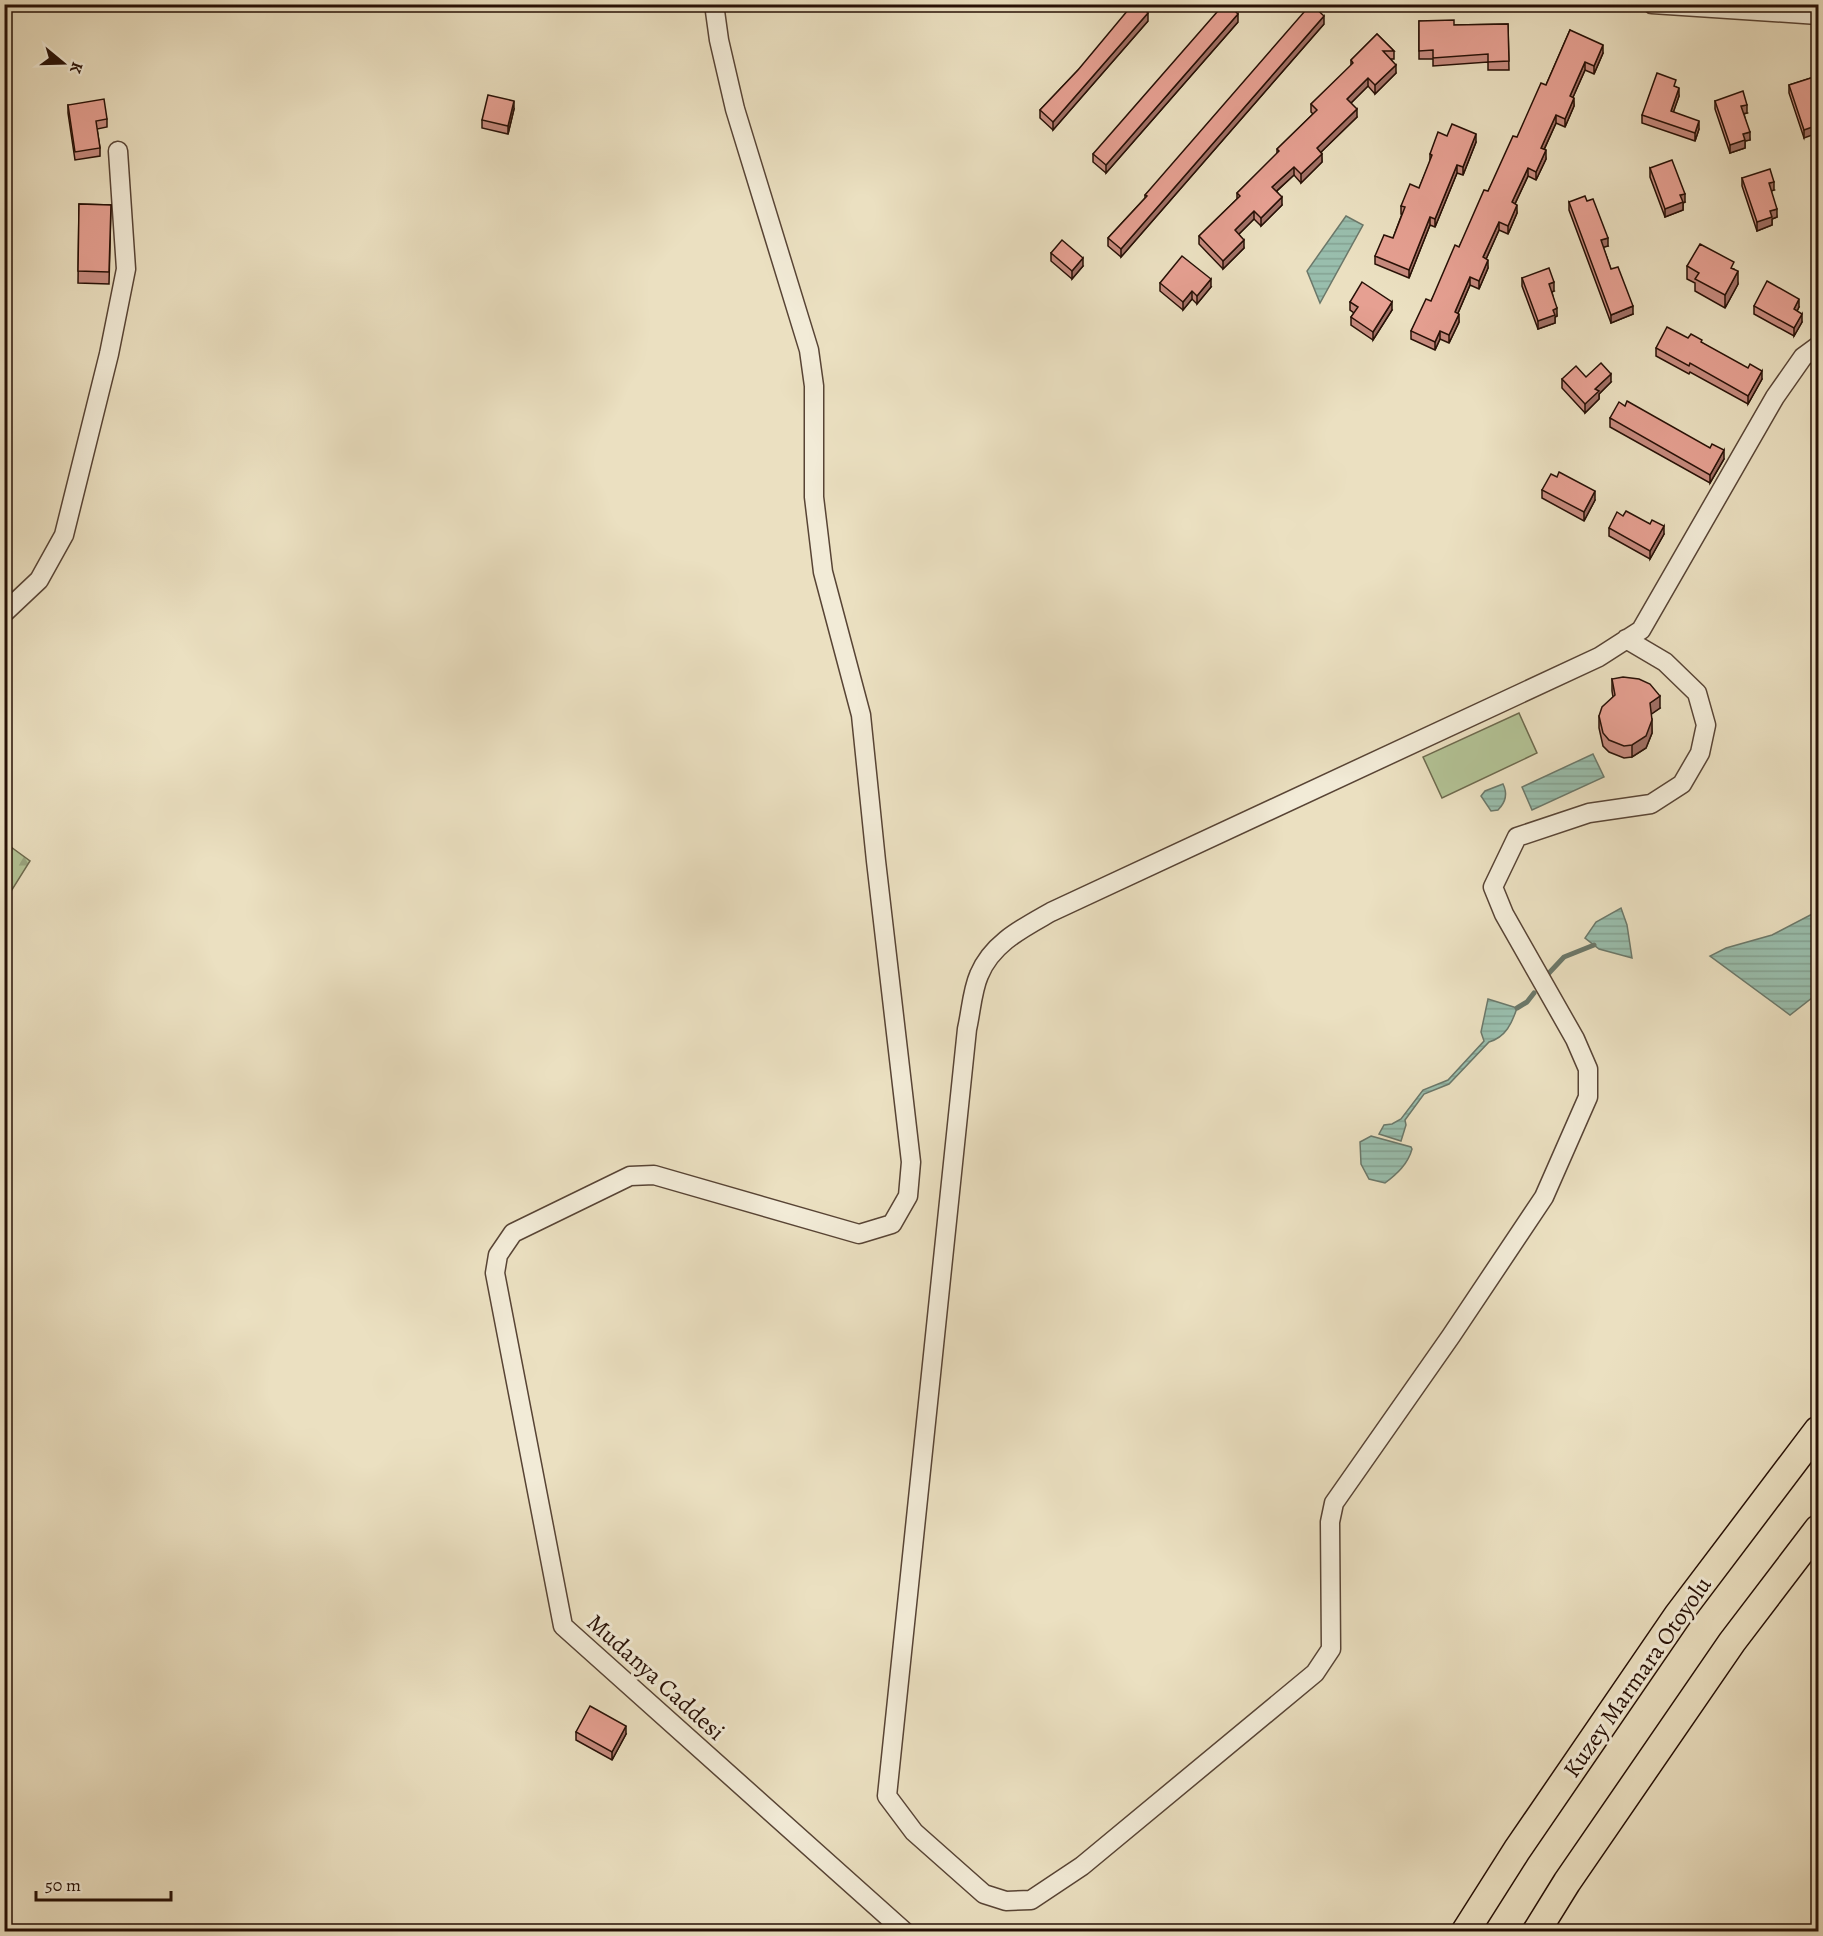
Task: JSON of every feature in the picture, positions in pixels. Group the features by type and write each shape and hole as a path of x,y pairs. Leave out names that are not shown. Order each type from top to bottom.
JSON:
{"highway":[{"name":"Kuzey Marmara Otoyolu","path":"1465,1932 1517,1850 1678,1615 1818,1430"},
{"path":"1536,1932 1567,1882 1732,1642 1818,1529"}],"street":[{"name":"Mudanya Caddesi","path":"714,4 719,40 735,109 809,350 814,386 814,497 823,572 861,715 911,1162 908,1196 892,1224 859,1234 654,1174 630,1176 513,1233 498,1255 495,1273 563,1626 904,1932"},
{"path":"1652,4 1818,15"},
{"path":"4,613 39,579 64,535 110,354 126,269 118,151"},
{"path":"1626,639 1665,662 1697,693 1706,724 1700,753 1682,784 1651,804 1589,813 1517,837 1493,887 1504,914 1575,1039 1588,1069 1588,1097 1544,1197 1451,1336 1334,1503 1330,1522 1331,1649 1315,1673 1082,1866 1031,1900 1006,1901 984,1893 914,1832 887,1796 967,1029 979,975 994,951 1009,937 1051,912 1599,657 1626,639 1641,630 1775,397 1803,357 1818,346"}],"green space":[{"path":"1519,713 1537,753 1442,798 1423,757"},
{"path":"11,847 30,861 5,901 5,849"}],"shaded area":[{"path":"1346,216 1363,225 1320,303 1307,271"},
{"path":"1593,754 1604,777 1532,810 1522,787"},
{"path":"1503,784 1504,801 1498,810 1491,811 1481,796 1485,791"},
{"path":"1621,908 1627,925 1632,958 1599,949 1585,938 1596,922"},
{"path":"1818,911 1818,1002 1812,998 1790,1015 1710,956 1726,948 1772,935"},
{"path":"1488,999 1517,1008 1508,1029 1500,1037 1489,1042 1449,1084 1424,1094 1405,1120 1406,1125 1401,1141 1379,1134 1384,1125 1401,1119 1423,1090 1448,1080 1484,1041 1481,1032"},
{"path":"1371,1136 1412,1149 1402,1168 1385,1183 1369,1179 1361,1164 1360,1142"}],"building":[{"path":"1133,4 1139,4 1148,13 1053,122 1040,110 1078,70"},
{"path":"1224,4 1228,4 1238,14 1106,165 1093,154"},
{"path":"1311,4 1324,16 1121,249 1108,238 1147,196 1145,195"},
{"path":"1454,20 1454,25 1508,24 1509,61 1488,62 1488,54 1433,58 1433,50 1419,51 1419,21"},
{"path":"1570,30 1603,45 1594,66 1585,62 1570,96 1574,98 1565,119 1556,115 1541,148 1546,150 1536,172 1528,168 1512,202 1517,205 1508,226 1499,222 1483,257 1488,260 1479,281 1470,277 1455,312 1459,314 1449,335 1440,331 1435,342 1411,331 1426,299 1431,301 1455,245 1459,247 1484,190 1488,191 1513,136 1517,137 1541,83 1546,85"},
{"path":"1377,34 1394,51 1383,51 1396,65 1375,85 1368,78 1347,99 1357,109 1317,148 1322,154 1301,174 1294,167 1272,187 1282,197 1261,218 1254,211 1235,230 1244,240 1223,261 1199,236 1240,196 1237,193 1317,110 1311,104 1353,63 1351,60"},
{"path":"1657,73 1676,80 1674,86 1679,88 1671,111 1699,121 1695,133 1642,115"},
{"path":"1817,76 1818,125 1804,130 1789,85"},
{"path":"1743,91 1747,105 1741,106 1750,132 1743,134 1745,140 1730,145 1715,101"},
{"path":"488,95 514,101 508,126 482,120"},
{"path":"104,99 107,119 96,121 100,148 75,152 68,105"},
{"path":"1452,124 1476,134 1463,167 1457,165 1435,219 1430,217 1409,270 1375,256 1384,235 1393,238 1405,207 1401,206 1410,184 1419,188 1438,132 1447,136"},
{"path":"1672,160 1685,194 1680,195 1683,202 1665,209 1650,168"},
{"path":"1770,169 1774,182 1769,183 1777,209 1770,211 1772,217 1757,222 1742,178"},
{"path":"1585,196 1587,201 1593,199 1608,238 1601,240 1611,269 1618,267 1633,306 1611,315 1569,202"},
{"path":"79,204 111,205 109,272 78,271"},
{"path":"1062,240 1083,258 1072,271 1051,253"},
{"path":"1700,244 1734,262 1731,268 1738,271 1725,295 1695,279 1699,273 1687,266"},
{"path":"1182,256 1211,279 1197,296 1192,291 1183,302 1160,283"},
{"path":"1549,268 1554,282 1549,284 1557,308 1553,310 1555,315 1538,321 1522,278"},
{"path":"1767,281 1799,299 1794,309 1802,314 1794,328 1754,306"},
{"path":"1362,282 1392,302 1373,332 1351,317 1358,307 1350,302"},
{"path":"1667,327 1688,338 1691,334 1748,368 1750,364 1762,371 1748,396 1690,363 1689,366 1656,348"},
{"path":"1601,363 1611,374 1595,389 1599,391 1585,404 1562,379 1576,366 1586,377"},
{"path":"1627,401 1710,448 1712,444 1724,450 1710,475 1610,418 1619,402 1625,406"},
{"path":"1559,472 1595,491 1584,512 1542,490 1551,474 1557,477"},
{"path":"1626,511 1650,524 1652,520 1664,526 1650,551 1609,528 1617,512 1623,516"},
{"path":"1623,677 1639,679 1650,684 1660,696 1650,703 1652,720 1646,736 1632,745 1624,746 1609,740 1603,733 1599,716 1602,707 1615,695 1612,679"},
{"path":"590,1706 626,1726 612,1752 576,1732"}],"waterway":[{"path":"1549,973 1564,957 1594,945"},
{"path":"1517,1008 1527,1002 1534,993"}]}
